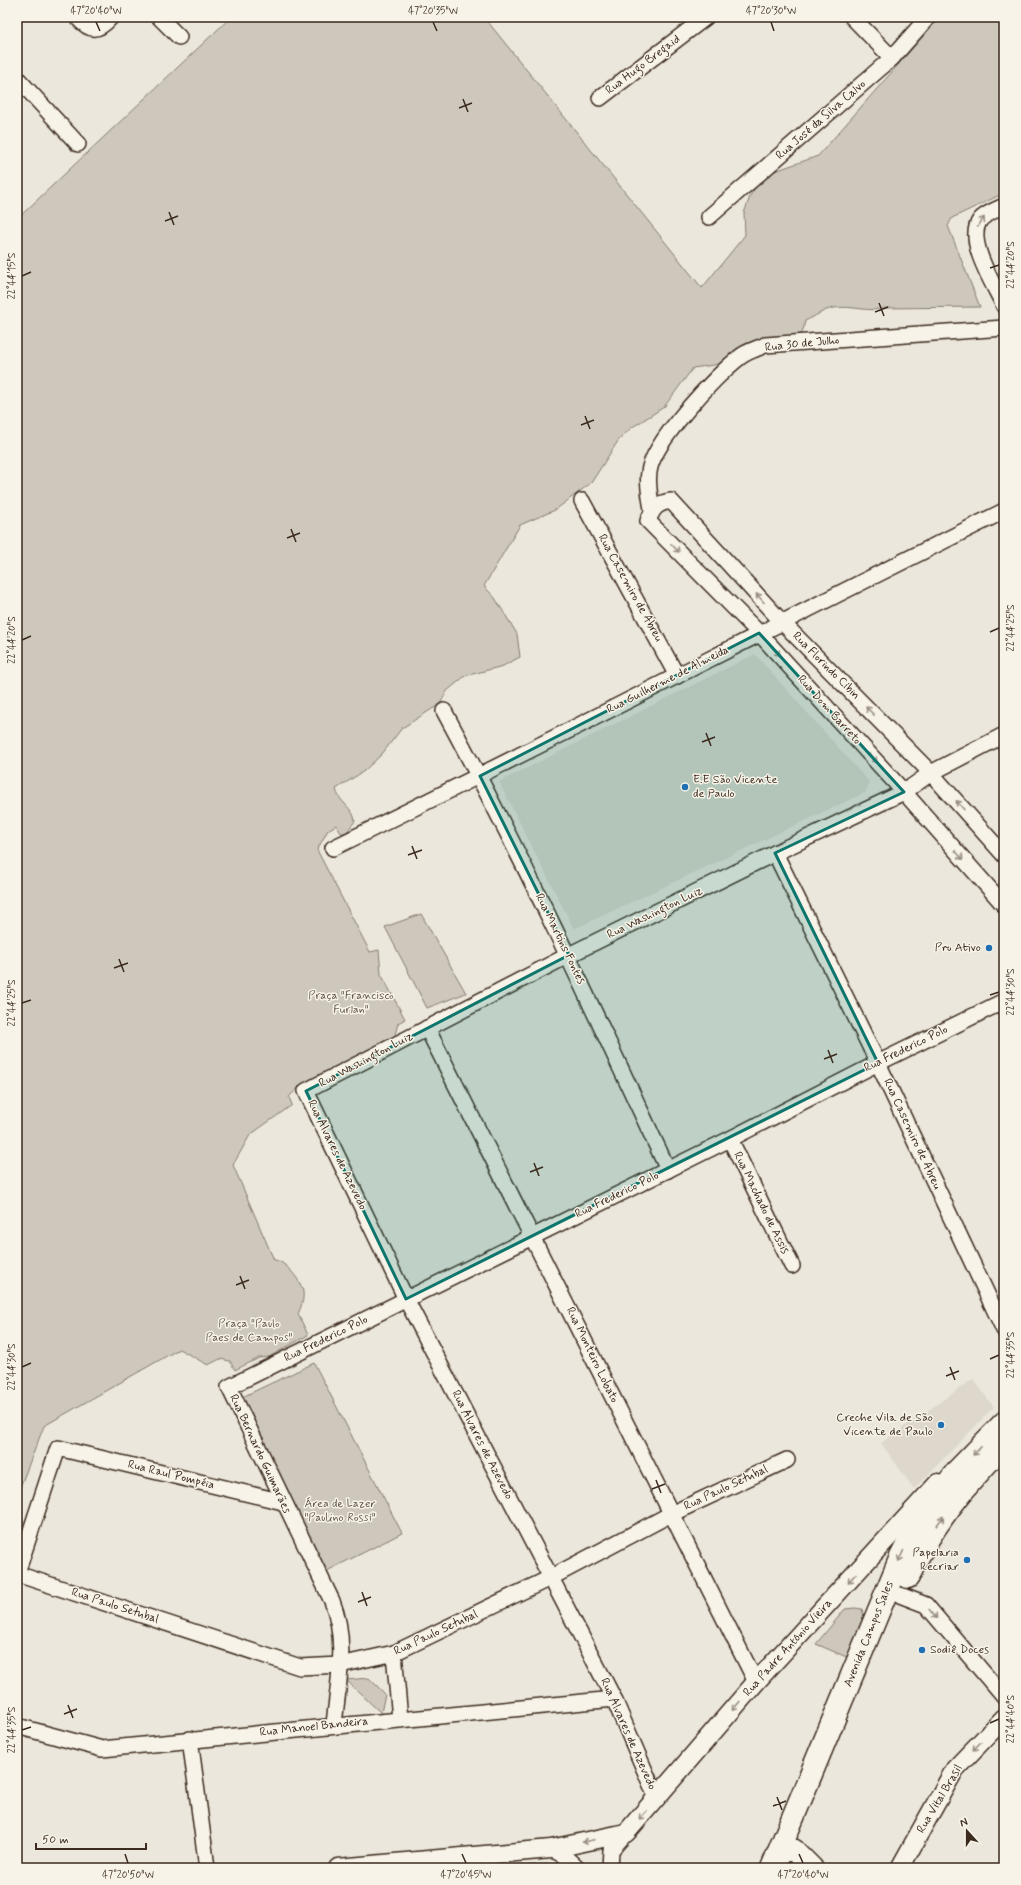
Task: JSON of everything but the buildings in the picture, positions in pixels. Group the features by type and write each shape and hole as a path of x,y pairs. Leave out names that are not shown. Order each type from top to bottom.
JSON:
{"main road":[{"name":"Avenida Campos Sales","path":"782,1861 901,1557 917,1526 958,1472 1004,1423"},
{"name":"Avenida Campos Sales","path":"782,1861 915,1561 934,1530 961,1494 1004,1445"},
{"path":"782,1861 812,1868"}],"street":[{"path":"77,17 84,26 90,28 97,28 111,17"},
{"path":"159,17 178,37"},
{"name":"Rua Hugo Bregaid","path":"600,98 706,17"},
{"path":"852,17 892,58"},
{"name":"Rua José da Silva Calvo","path":"709,217 892,58 928,17"},
{"path":"17,78 78,144"},
{"path":"1004,206 987,214 980,220 975,238 977,249 1004,306"},
{"name":"Rua 30 de Julho","path":"650,515 649,471 658,447 709,385 741,356 765,345 1004,328"},
{"name":"Rua Casemiro de Abreu","path":"582,501 677,676"},
{"name":"Rua Florindo Cibin","path":"650,515 661,502 671,501 781,621 931,773 1004,855"},
{"name":"Rua Guilherme de Almeida","path":"333,848 480,776 677,676 781,621 1004,511"},
{"name":"Rua Dom Barreto","path":"650,515 904,792 1004,905"},
{"name":"Rua Martins Fontes","path":"444,711 480,776 569,955 668,1170"},
{"name":"Rua Washington Luiz","path":"306,1091 569,955 774,853 904,792 931,773 1004,736"},
{"name":"Rua Casemiro de Abreu","path":"774,853 878,1063 1004,1330"},
{"name":"Rua Frederico Polo","path":"229,1387 668,1170 878,1063 1004,1001"},
{"name":"Rua Monteiro Lobato","path":"427,1028 533,1236 756,1682"},
{"name":"Rua Alvares de Azevedo","path":"306,1091 406,1299 614,1699 657,1799"},
{"name":"Rua Machado de Assis","path":"730,1139 792,1266"},
{"name":"Rua Bernardo Guimarães","path":"229,1387 283,1502 332,1601 339,1619 342,1641 334,1725"},
{"name":"Rua Raul Pompéia","path":"17,1573 58,1448 283,1502"},
{"name":"Rua Paulo Setubal","path":"17,1573 300,1667 340,1665 394,1653 550,1578 671,1514 787,1460"},
{"name":"Rua Padre Antônio Vieira","path":"626,1833 657,1799 756,1682 938,1482 958,1472"},
{"path":"900,1595 926,1605 1004,1697"},
{"path":"394,1653 400,1718"},
{"name":"Rua Manoel Bandeira","path":"17,1726 102,1748 400,1718 614,1699"},
{"name":"Rua Vital Brasil","path":"900,1868 955,1769 1004,1718"},
{"path":"190,1739 207,1868"},
{"path":"338,1868 551,1849 626,1833"},
{"path":"610,1868 611,1850 626,1833"},
{"path":"551,1849 563,1855 577,1868"}],"highlighted area":[{"path":"759,633 904,792 775,853 878,1063 406,1299 306,1091 569,955 480,776"}],"shaded area":[{"name":"E.E São Vicente de Paulo","path":"755,654 869,782 866,792 574,929 499,782"},
{"name":"Creche Vila de São Vicente de Paulo","path":"973,1379 994,1407 914,1489 881,1443"}],"green space":[{"path":"231,17 484,17 702,288 745,235 744,213 751,194 760,181 772,172 818,156 940,17 1004,17 1004,193 952,218 948,226 980,307 885,308 873,310 841,307 831,309 823,311 805,321 803,331 800,336 793,343 781,349 750,358 693,368 664,407 631,428 618,441 591,483 555,510 520,525 484,586 495,598 517,634 520,657 503,666 465,676 447,691 440,704 402,728 382,754 364,771 336,789 337,794 352,812 355,821 346,833 341,833 336,825 328,830 317,850 370,952 379,950 381,974 405,1019 398,1023 393,1043 300,1086 289,1097 292,1105 250,1135 233,1165 274,1260 288,1267 300,1283 303,1292 303,1301 298,1314 308,1335 269,1357 259,1358 235,1370 230,1361 220,1359 208,1365 179,1349 44,1426 17,1495 17,219"},
{"path":"421,914 466,993 427,1008 385,927"},
{"name":"Área de Lazer \"Paulino Rossi\"","path":"314,1363 402,1533 321,1574 238,1399"},
{"path":"845,1609 862,1609 866,1626 849,1658 816,1644"},
{"path":"369,1678 385,1694 381,1713 346,1680"},
{"path":"548,1864 551,1868 495,1868"}],"place":[{"name":"E.E São Vicente de Paulo","path":"685,787"},
{"name":"Pro Ativo","path":"989,948"},
{"name":"Creche Vila de São Vicente de Paulo","path":"941,1425"},
{"name":"Papelaria Recriar","path":"967,1560"},
{"name":"Sodiê Doces","path":"922,1650"}],"park label":[{"name":"Praça \"Francisco Furlan\"","path":"351,1003"},
{"name":"Praça \"Paulo Paes de Campos\"","path":"249,1331"}]}
